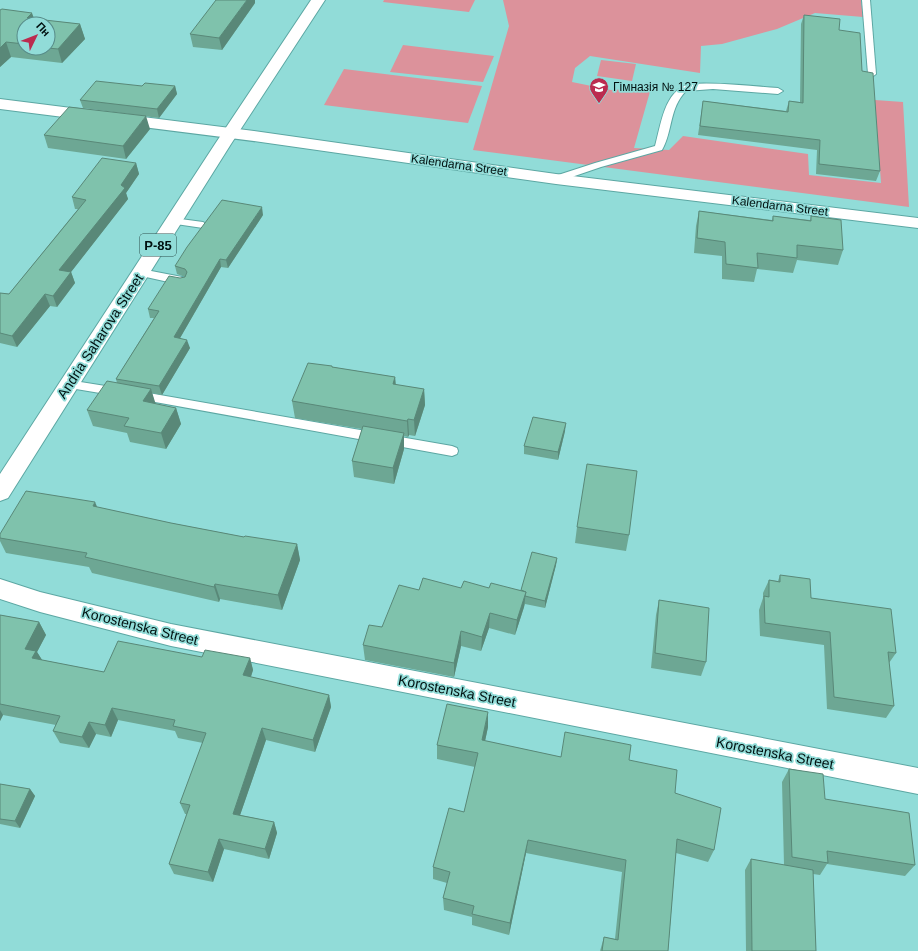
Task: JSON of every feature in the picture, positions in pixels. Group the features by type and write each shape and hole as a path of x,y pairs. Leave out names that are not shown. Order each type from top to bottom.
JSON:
{"street":[{"name":"Andria Saharova Street","path":"0,492 173,221 318,0"},
{"name":"Kalendarna Street","path":"0,104 230,133 556,179 918,223"},
{"name":"Korostenska Street","path":"0,588 40,602 171,635 918,781"}],"lane":[{"path":"866,0 872,74"},
{"path":"556,179 598,165 659,148 672,102 683,88 697,86 778,91"},
{"path":"173,221 204,225"},
{"path":"140,273 182,281"},
{"path":"68,384 452,451"}],"shaded area":[{"path":"384,0 475,0 469,12 383,2"},
{"path":"503,0 861,0 863,17 815,13 777,29 722,44 701,46 700,73 590,56 575,68 572,82 611,90 651,88 634,148 669,150 683,136 808,154 809,175 881,183 875,100 903,102 909,207 473,150 509,26"},
{"path":"403,45 494,56 483,82 390,72"},
{"path":"601,60 636,64 632,81 597,76"},
{"path":"344,69 482,86 468,123 324,105"}],"building":[{"path":"216,0 247,0 219,38 190,34"},
{"path":"0,10 32,13 29,16 16,16 16,43 6,42 0,48"},
{"path":"804,15 840,19 839,30 860,33 862,71 873,73 880,171 819,164 820,140 700,126 703,101 788,112 789,101 803,103"},
{"path":"56,21 80,24 58,49 56,49"},
{"path":"96,81 142,86 145,83 175,86 157,109 80,100"},
{"path":"69,107 146,116 123,146 44,135"},
{"path":"102,158 136,163 121,185 125,188 59,270 71,272 53,296 45,294 12,336 0,333 0,293 9,294 86,200 72,197"},
{"path":"222,200 262,207 226,260 220,259 174,337 187,340 159,386 116,379 159,311 148,309 169,276 180,278 185,277 187,272 185,269 175,266 187,247"},
{"path":"699,211 773,221 773,216 811,221 811,216 841,220 843,250 797,245 797,258 757,253 758,268 726,264 725,242 697,238"},
{"path":"308,363 395,377 393,384 424,389 414,420 408,419 407,421 292,401"},
{"path":"107,381 151,389 143,401 176,408 161,433 124,426 129,418 87,410"},
{"path":"533,417 566,423 558,452 524,446"},
{"path":"363,426 404,433 393,468 352,461"},
{"path":"587,464 637,471 629,535 577,527"},
{"path":"26,491 95,502 93,506 171,523 244,537 297,544 278,595 215,584 214,587 85,557 87,553 0,538 0,534"},
{"path":"532,552 557,558 545,601 525,596 526,592 521,590"},
{"path":"780,575 810,579 811,598 891,609 896,653 888,652 894,706 834,697 830,632 765,623 764,596 769,597 769,580 780,582"},
{"path":"423,578 461,588 464,581 489,588 491,583 526,592 517,620 490,613 482,637 461,631 454,663 363,645 369,625 382,627 399,585 419,590"},
{"path":"659,600 709,608 706,662 655,653"},
{"path":"0,615 39,622 25,649 36,651 32,658 104,672 118,641 202,657 205,650 250,658 243,675 329,695 313,740 262,728 233,814 274,822 265,849 219,839 208,872 169,864 190,805 180,803 206,733 173,726 175,720 112,708 105,725 89,722 82,737 53,731 60,716 0,704"},
{"path":"447,704 488,712 482,740 561,757 565,732 631,745 629,760 677,770 675,793 721,808 714,850 677,839 668,951 602,951 604,937 618,940 626,860 528,840 510,923 472,914 474,906 443,898 450,872 433,867 449,808 464,812 478,753 437,745"},
{"path":"789,769 823,774 825,799 909,813 915,865 827,851 828,863 792,857"},
{"path":"0,784 30,789 15,821 0,819"},
{"path":"751,859 813,870 816,951 752,951"}],"place":[{"name":"Гімназія № 127","path":"599,104"}]}
